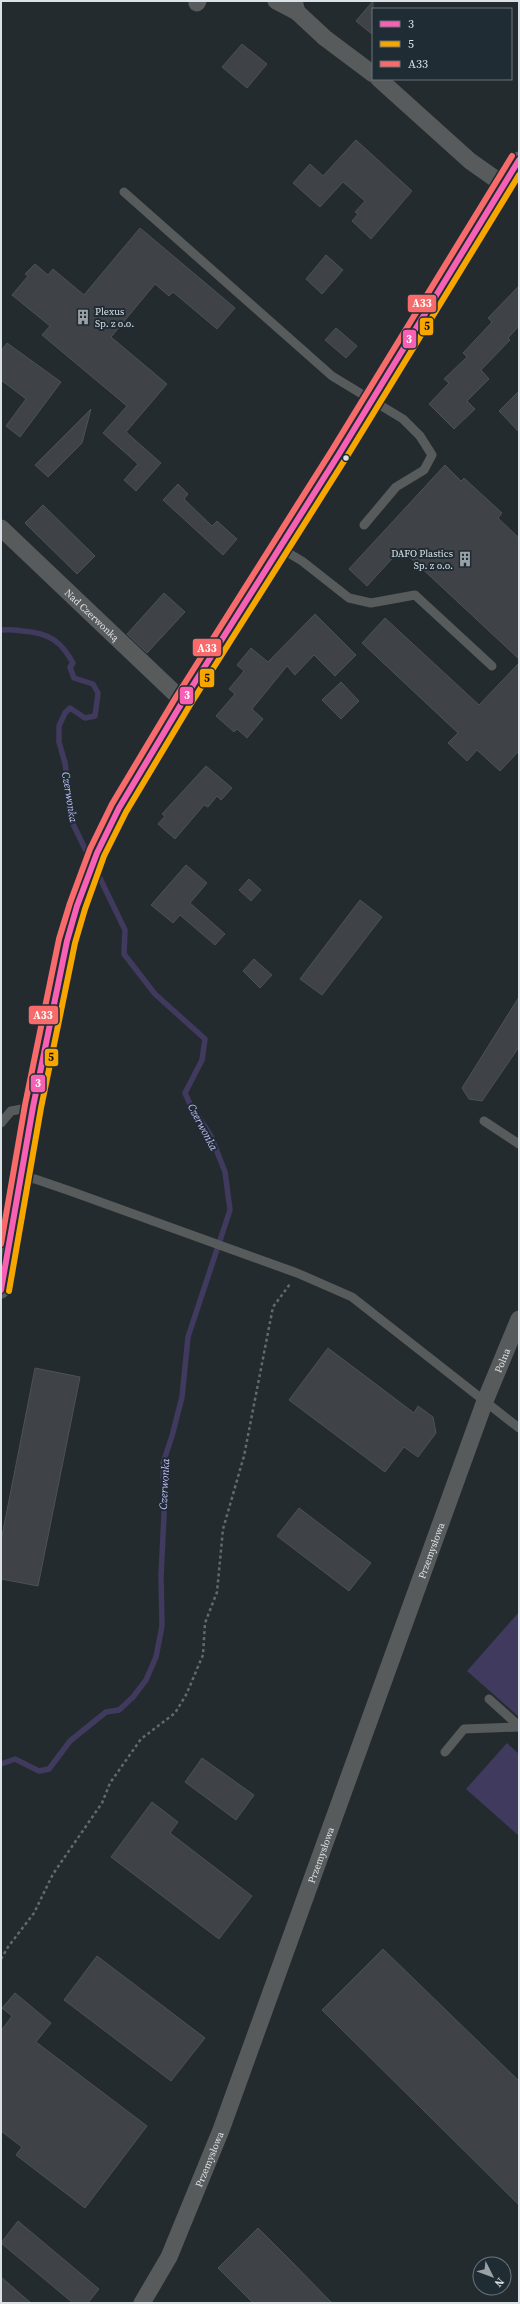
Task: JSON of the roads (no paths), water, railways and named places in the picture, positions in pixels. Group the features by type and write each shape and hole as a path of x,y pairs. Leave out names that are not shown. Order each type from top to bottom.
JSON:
{"street":[{"path":"276,1 296,7 325,38 372,73"},
{"path":"380,80 470,161 504,185"},
{"path":"1,1290 33,1107 67,941 97,853 119,808 182,702 280,548 519,160"},
{"name":"Nad Czerwonką","path":"1,528 182,702"},
{"name":"Polna","path":"485,1401 502,1365 519,1318"},
{"name":"Przemysłowa","path":"142,2303 169,2257 221,2130 485,1401"}],"lane":[{"path":"124,192 332,376 403,419 420,436 432,454 424,470 396,487 364,525"},
{"path":"280,548 302,561 350,598 371,603 415,596 492,666"},
{"path":"1,1123 11,1111 33,1107"},
{"path":"484,1121 519,1144"},
{"path":"21,1178 36,1179 70,1190 226,1249 297,1273 352,1297 519,1428"},
{"path":"489,1699 519,1727"},
{"path":"445,1752 464,1729 519,1727"}],"waterway":[{"name":"Czerwonka","path":"1,630 32,632 47,636 59,644 68,655 73,663 70,667 74,678 93,684 98,693 95,716 85,718 70,708 65,713 59,726 59,742 65,763 73,824 91,861"},
{"name":"Czerwonka","path":"1,1764 15,1759 39,1771 49,1769 70,1741 106,1712 119,1710 133,1697 146,1680 156,1657 162,1626 161,1576 164,1515 163,1463 182,1397 188,1337 230,1210 225,1172 211,1136 190,1104 185,1093 202,1060 205,1039 155,994 124,954 125,930 95,868"}],"place":[{"name":"Plexus Sp. z o.o.","path":"83,317"},
{"name":"DAFO Plastics Sp. z o.o.","path":"465,559"}]}
